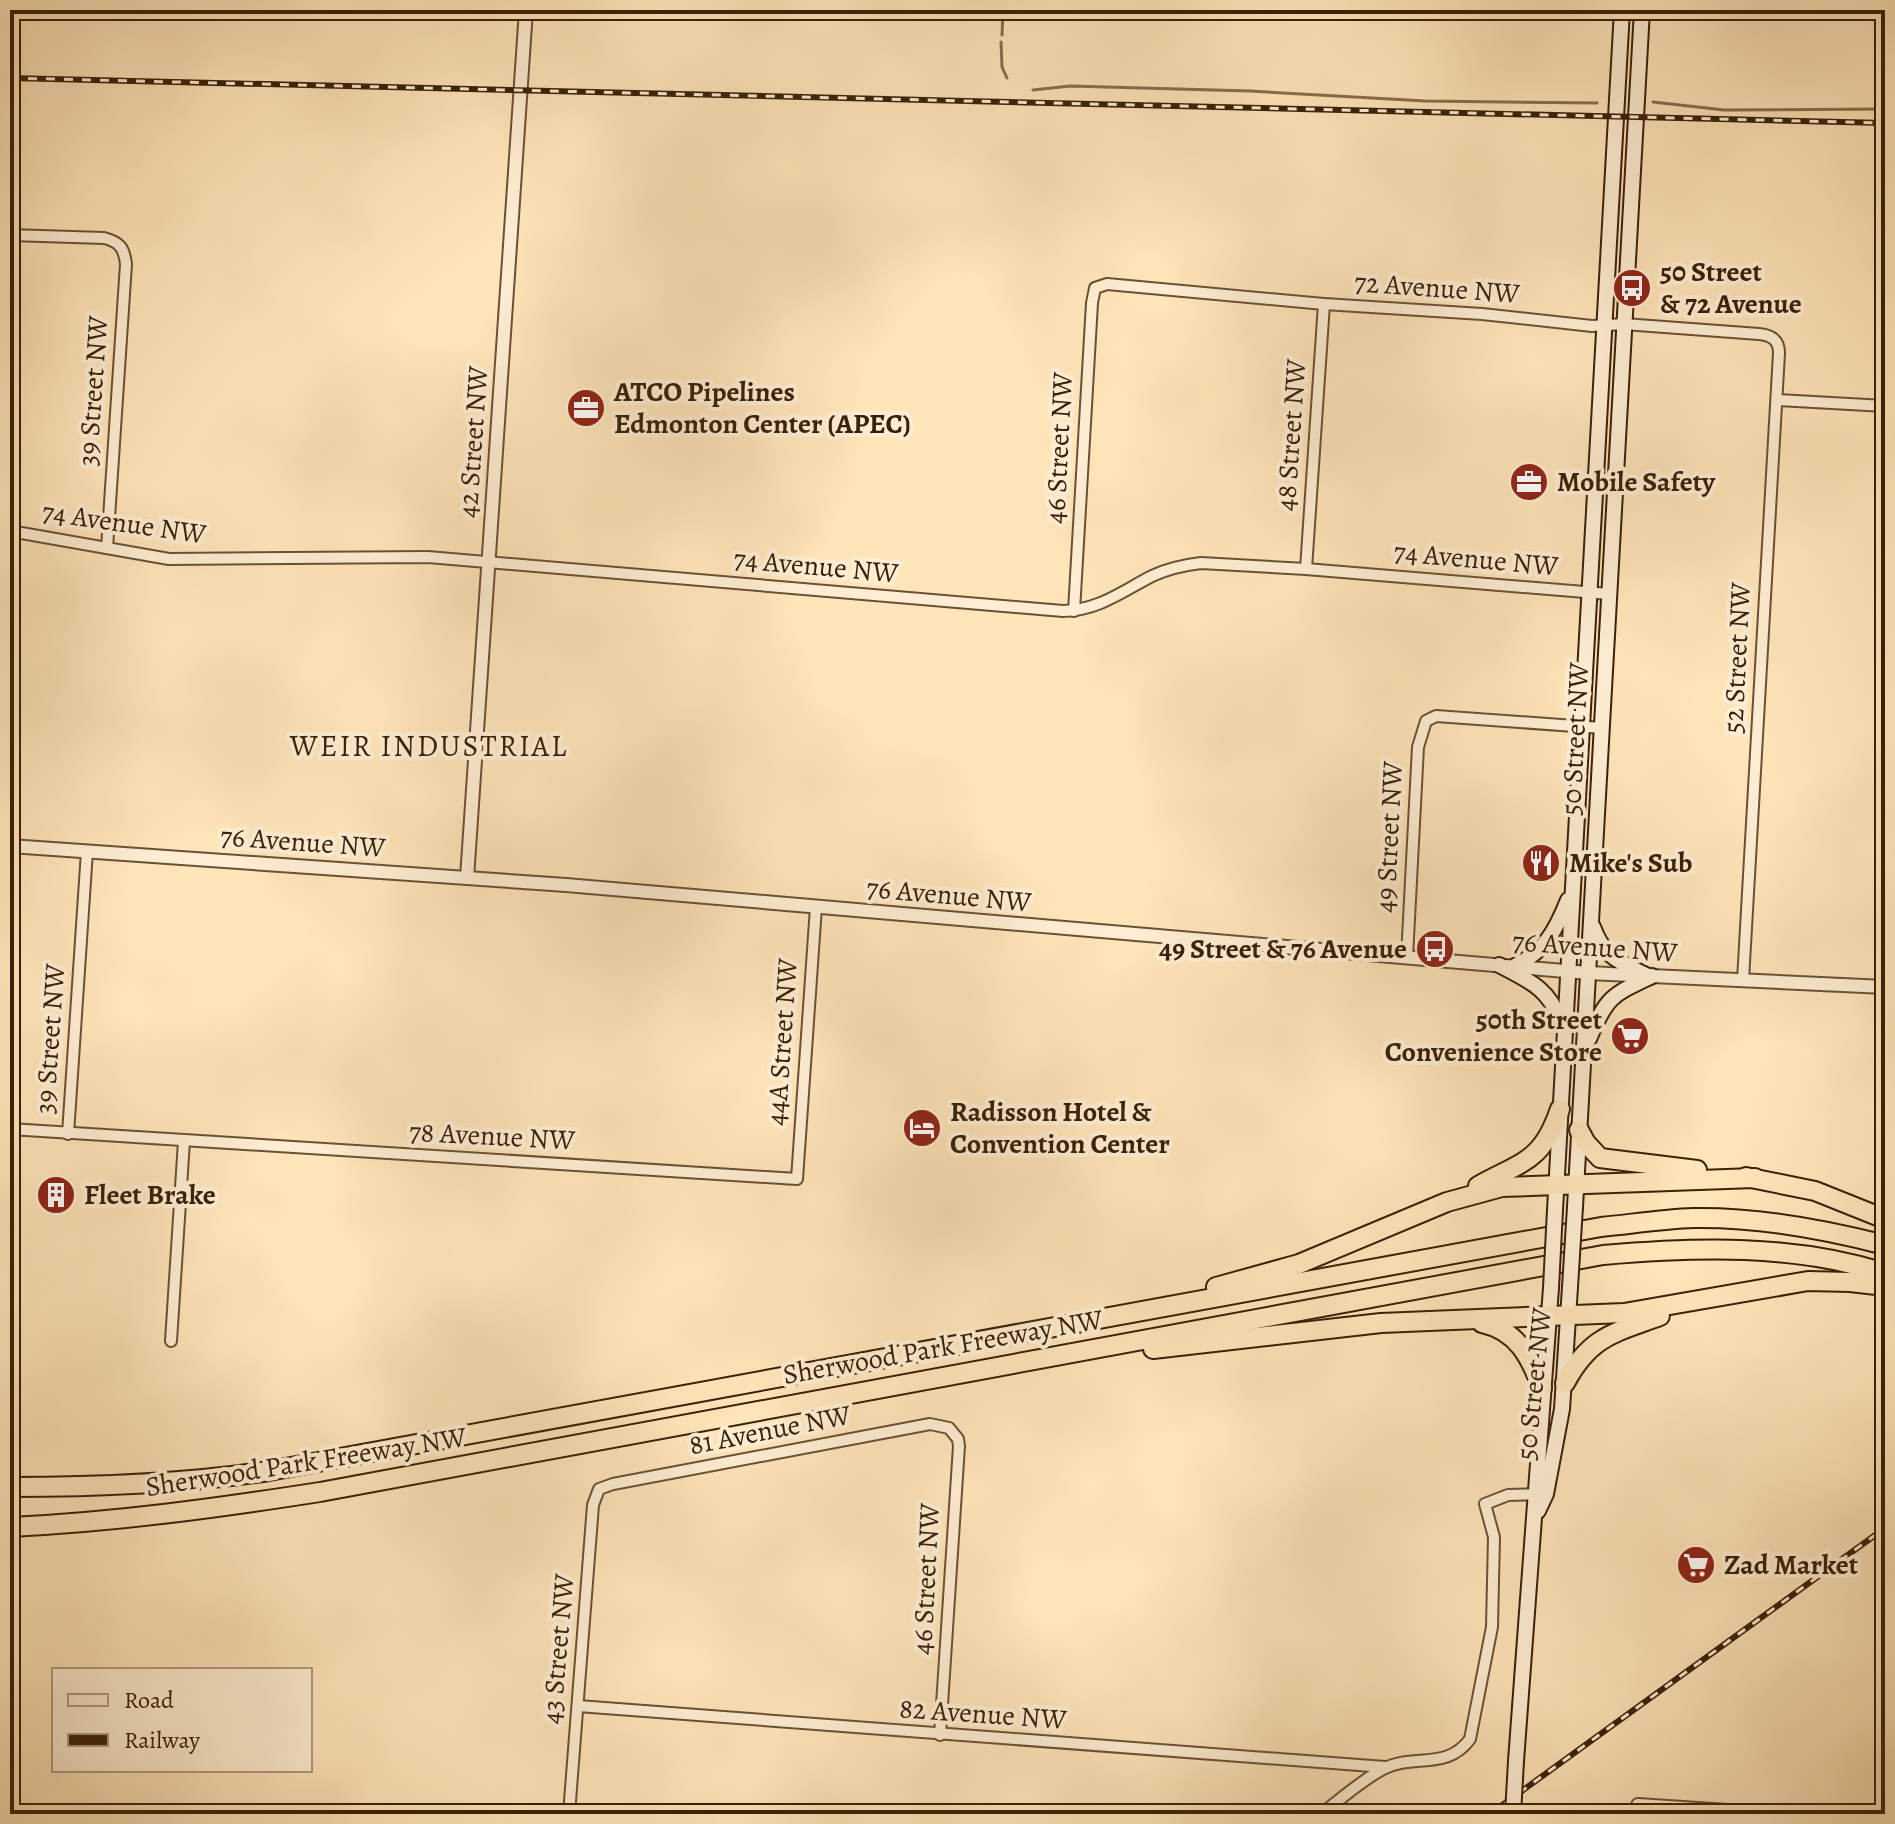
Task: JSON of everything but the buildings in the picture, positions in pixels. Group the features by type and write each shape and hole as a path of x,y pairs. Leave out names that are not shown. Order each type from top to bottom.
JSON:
{"highway":[{"path":"1163,1308 1216,1287 1299,1264 1447,1202 1533,1156 1546,1144 1560,1109"},
{"path":"1579,1130 1595,1155 1611,1162 1755,1178 1815,1191 1885,1219"},
{"path":"1447,1202 1502,1187 1755,1178"},
{"name":"Sherwood Park Freeway NW","path":"10,1487 179,1482 269,1471 1508,1244 1662,1220 1696,1218 1758,1222 1842,1234 1885,1245"},
{"name":"Sherwood Park Freeway NW","path":"10,1527 187,1513 320,1492 1603,1255 1709,1248 1754,1250 1824,1258 1885,1273"},
{"path":"1086,1350 1117,1354 1321,1329 1463,1319 1624,1313 1808,1281 1885,1286"},
{"path":"1565,1383 1579,1359 1610,1334 1689,1303"},
{"path":"1463,1319 1489,1324 1506,1332 1530,1357 1542,1388"}],"main road":[{"name":"50 Street NW","path":"1541,1494 1542,1388 1551,1288 1622,10"},
{"name":"50 Street NW","path":"1513,1814 1536,1515 1565,1383 1642,10"},
{"path":"1515,966 1546,944 1558,927 1572,888"},
{"path":"1591,922 1599,943 1608,954 1649,976"},
{"path":"1499,965 1542,989 1553,1004 1564,1034"},
{"path":"1584,1050 1606,1003 1620,990 1649,976"}],"street":[{"name":"42 Street NW","path":"467,878 526,10"},
{"name":"39 Street NW","path":"10,235 101,237 115,241 124,249 126,264 107,548"},
{"name":"72 Avenue NW","path":"1095,288 1107,284 1324,304 1482,314 1603,327 1624,324 1759,334 1775,340"},
{"name":"46 Street NW","path":"1074,611 1095,288"},
{"name":"48 Street NW","path":"1306,569 1324,304"},
{"name":"52 Street NW","path":"1743,980 1777,400 1779,349 1775,340"},
{"path":"1777,400 1885,406"},
{"name":"74 Avenue NW","path":"10,531 187,560 389,556 488,561 1074,611 1098,606 1153,576 1185,565 1219,563 1609,594"},
{"name":"49 Street NW","path":"1407,957 1418,747 1426,721 1436,716 1582,727"},
{"path":"1582,727 1602,728"},
{"name":"76 Avenue NW","path":"10,846 467,878 1588,973 1885,987"},
{"name":"39 Street NW","path":"68,1134 87,851"},
{"name":"44A Street NW","path":"797,1179 816,907"},
{"name":"78 Avenue NW","path":"10,1129 797,1179"},
{"path":"171,1341 184,1141"},
{"name":"81 Avenue NW","path":"599,1489 930,1424 949,1428"},
{"name":"46 Street NW","path":"940,1735 959,1446 958,1439 949,1428"},
{"name":"43 Street NW","path":"569,1814 593,1505 599,1489"},
{"path":"1321,1814 1385,1767 1453,1755 1470,1739 1492,1627 1494,1537 1485,1504 1508,1495 1541,1494"},
{"name":"82 Avenue NW","path":"578,1706 1385,1767"},
{"path":"1638,1805 1772,1814"}],"waterway":[{"path":"1002,35 1003,10"},
{"path":"1001,42 1002,67 1007,78"},
{"path":"1033,90 1070,86 1250,91 1425,101 1597,103"},
{"path":"1653,102 1724,110 1885,109"}],"railway":[{"path":"10,78 1885,123"},
{"path":"1490,1814 1885,1528"}],"place":[{"name":"50 Street & 72 Avenue","path":"1632,288"},
{"name":"ATCO Pipelines Edmonton Center (APEC)","path":"586,408"},
{"name":"Mobile Safety","path":"1529,482"},
{"name":"Mike's Sub","path":"1541,863"},
{"name":"49 Street & 76 Avenue","path":"1435,949"},
{"name":"50th Street Convenience Store","path":"1630,1036"},
{"name":"Radisson Hotel & Convention Center","path":"922,1128"},
{"name":"Fleet Brake","path":"56,1195"},
{"name":"Zad Market","path":"1696,1565"}],"district":[{"name":"WEIR INDUSTRIAL","path":"429,746"}]}
